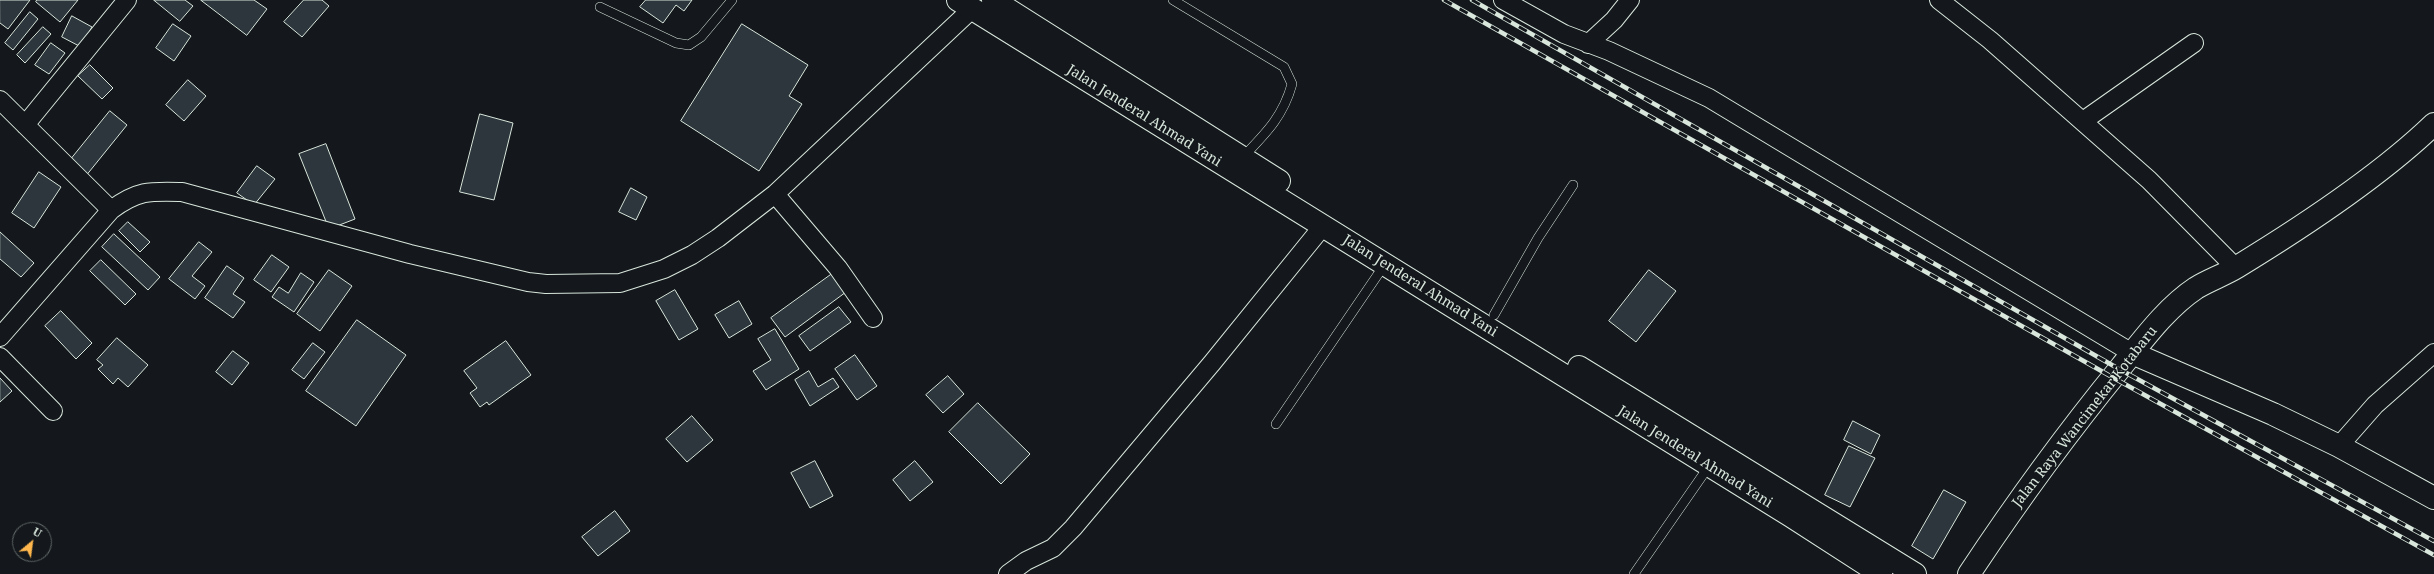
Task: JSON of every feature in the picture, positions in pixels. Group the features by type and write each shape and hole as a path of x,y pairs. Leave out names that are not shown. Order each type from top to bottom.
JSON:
{"main road":[{"path":"993,0 1242,158 1494,315 1915,574"},
{"name":"Jalan Jenderal Ahmad Yani","path":"965,5 1385,264 1881,574"},
{"name":"Jalan Raya Wancimekar Kotabaru","path":"1969,574 2058,448 2132,352 2159,321 2195,289 2236,268 2312,218 2375,172 2434,124"},
{"path":"2132,352 2273,414 2339,446 2434,498"}],"street":[{"path":"25,125 127,0"},
{"path":"1503,0 1564,34 1609,51 1709,98 2132,352"},
{"path":"1588,44 1614,20 1630,0"},
{"path":"1948,2 2149,180 2236,268"},
{"path":"0,337 111,210 130,196 158,191 182,192 410,254 528,282 546,284 620,283 664,269 692,255 718,238 775,194 965,5"},
{"path":"2083,121 2194,43"},
{"path":"0,100 111,210"},
{"path":"775,194 838,268 874,318"},
{"path":"1008,574 1026,562 1053,548 1073,528 1212,363 1323,226"},
{"path":"2339,446 2375,405 2434,353"},
{"path":"0,357 53,411"}],"lane":[{"path":"600,7 676,44 689,44 701,37 732,0"},
{"path":"1173,0 1284,67 1292,84 1287,102 1275,122 1242,158"},
{"path":"1494,315 1538,238 1573,185"},
{"path":"1276,424 1385,264"},
{"path":"1634,574 1709,466"}],"building":[{"path":"0,0 30,0 8,29 0,23"},
{"path":"37,0 78,0 60,22 36,2"},
{"path":"154,0 185,0 193,6 180,21"},
{"path":"201,0 254,0 267,9 247,35"},
{"path":"304,0 322,0 329,6 302,37 284,22"},
{"path":"646,0 692,0 684,11 676,5 663,23 640,7"},
{"path":"30,12 38,19 13,50 5,43"},
{"path":"72,16 92,27 81,47 62,37"},
{"path":"173,24 191,36 174,61 156,48"},
{"path":"742,24 808,65 789,96 802,104 759,171 681,121"},
{"path":"43,27 51,34 25,63 17,55"},
{"path":"51,43 65,53 49,74 35,65"},
{"path":"90,65 113,88 102,99 78,76"},
{"path":"188,80 206,96 184,121 166,105"},
{"path":"110,111 127,125 85,177 68,163"},
{"path":"480,114 513,123 494,200 460,192"},
{"path":"326,144 355,219 329,229 299,154"},
{"path":"257,166 275,179 254,205 237,193"},
{"path":"39,172 61,187 34,228 12,213"},
{"path":"631,188 647,197 636,220 619,212"},
{"path":"128,222 150,242 140,252 119,231"},
{"path":"0,232 34,263 21,277 0,259"},
{"path":"114,234 160,277 148,290 102,247"},
{"path":"199,242 212,252 192,276 205,286 195,299 169,279"},
{"path":"272,255 289,267 271,292 254,280"},
{"path":"101,260 136,294 125,305 90,271"},
{"path":"227,266 244,278 233,294 245,302 233,318 205,298"},
{"path":"329,270 352,286 320,331 297,314"},
{"path":"1649,270 1676,291 1636,342 1609,321"},
{"path":"301,273 314,282 294,312 272,297 279,287 288,293"},
{"path":"832,274 846,292 785,337 771,318"},
{"path":"675,290 698,329 679,340 656,301"},
{"path":"739,301 752,324 729,338 715,315"},
{"path":"839,307 851,322 810,351 799,336"},
{"path":"61,311 92,343 76,359 45,326"},
{"path":"357,320 406,355 356,426 306,391"},
{"path":"775,329 799,369 766,390 753,371 771,360 758,339"},
{"path":"117,338 148,365 128,387 118,378 113,384 98,369 103,365 97,360"},
{"path":"506,341 531,375 489,405 487,402 480,407 470,393 477,388 464,371"},
{"path":"313,343 325,352 304,379 292,370"},
{"path":"233,351 249,363 232,385 216,372"},
{"path":"855,355 877,386 857,400 835,369"},
{"path":"809,371 818,387 833,378 839,387 810,406 795,380"},
{"path":"948,376 964,394 943,413 926,395"},
{"path":"0,378 12,391 0,402"},
{"path":"978,403 1030,454 1001,484 949,432"},
{"path":"692,416 713,440 687,462 666,439"},
{"path":"1853,421 1880,435 1871,454 1844,440"},
{"path":"1849,446 1875,458 1850,507 1825,495"},
{"path":"815,461 833,496 810,508 791,473"},
{"path":"915,461 933,482 910,501 893,480"},
{"path":"1944,490 1966,502 1933,559 1912,546"},
{"path":"615,511 630,531 598,556 582,537"}],"railway":[{"path":"1444,0 2112,377 2434,555"},
{"path":"1472,0 2119,369 2434,541"}]}
